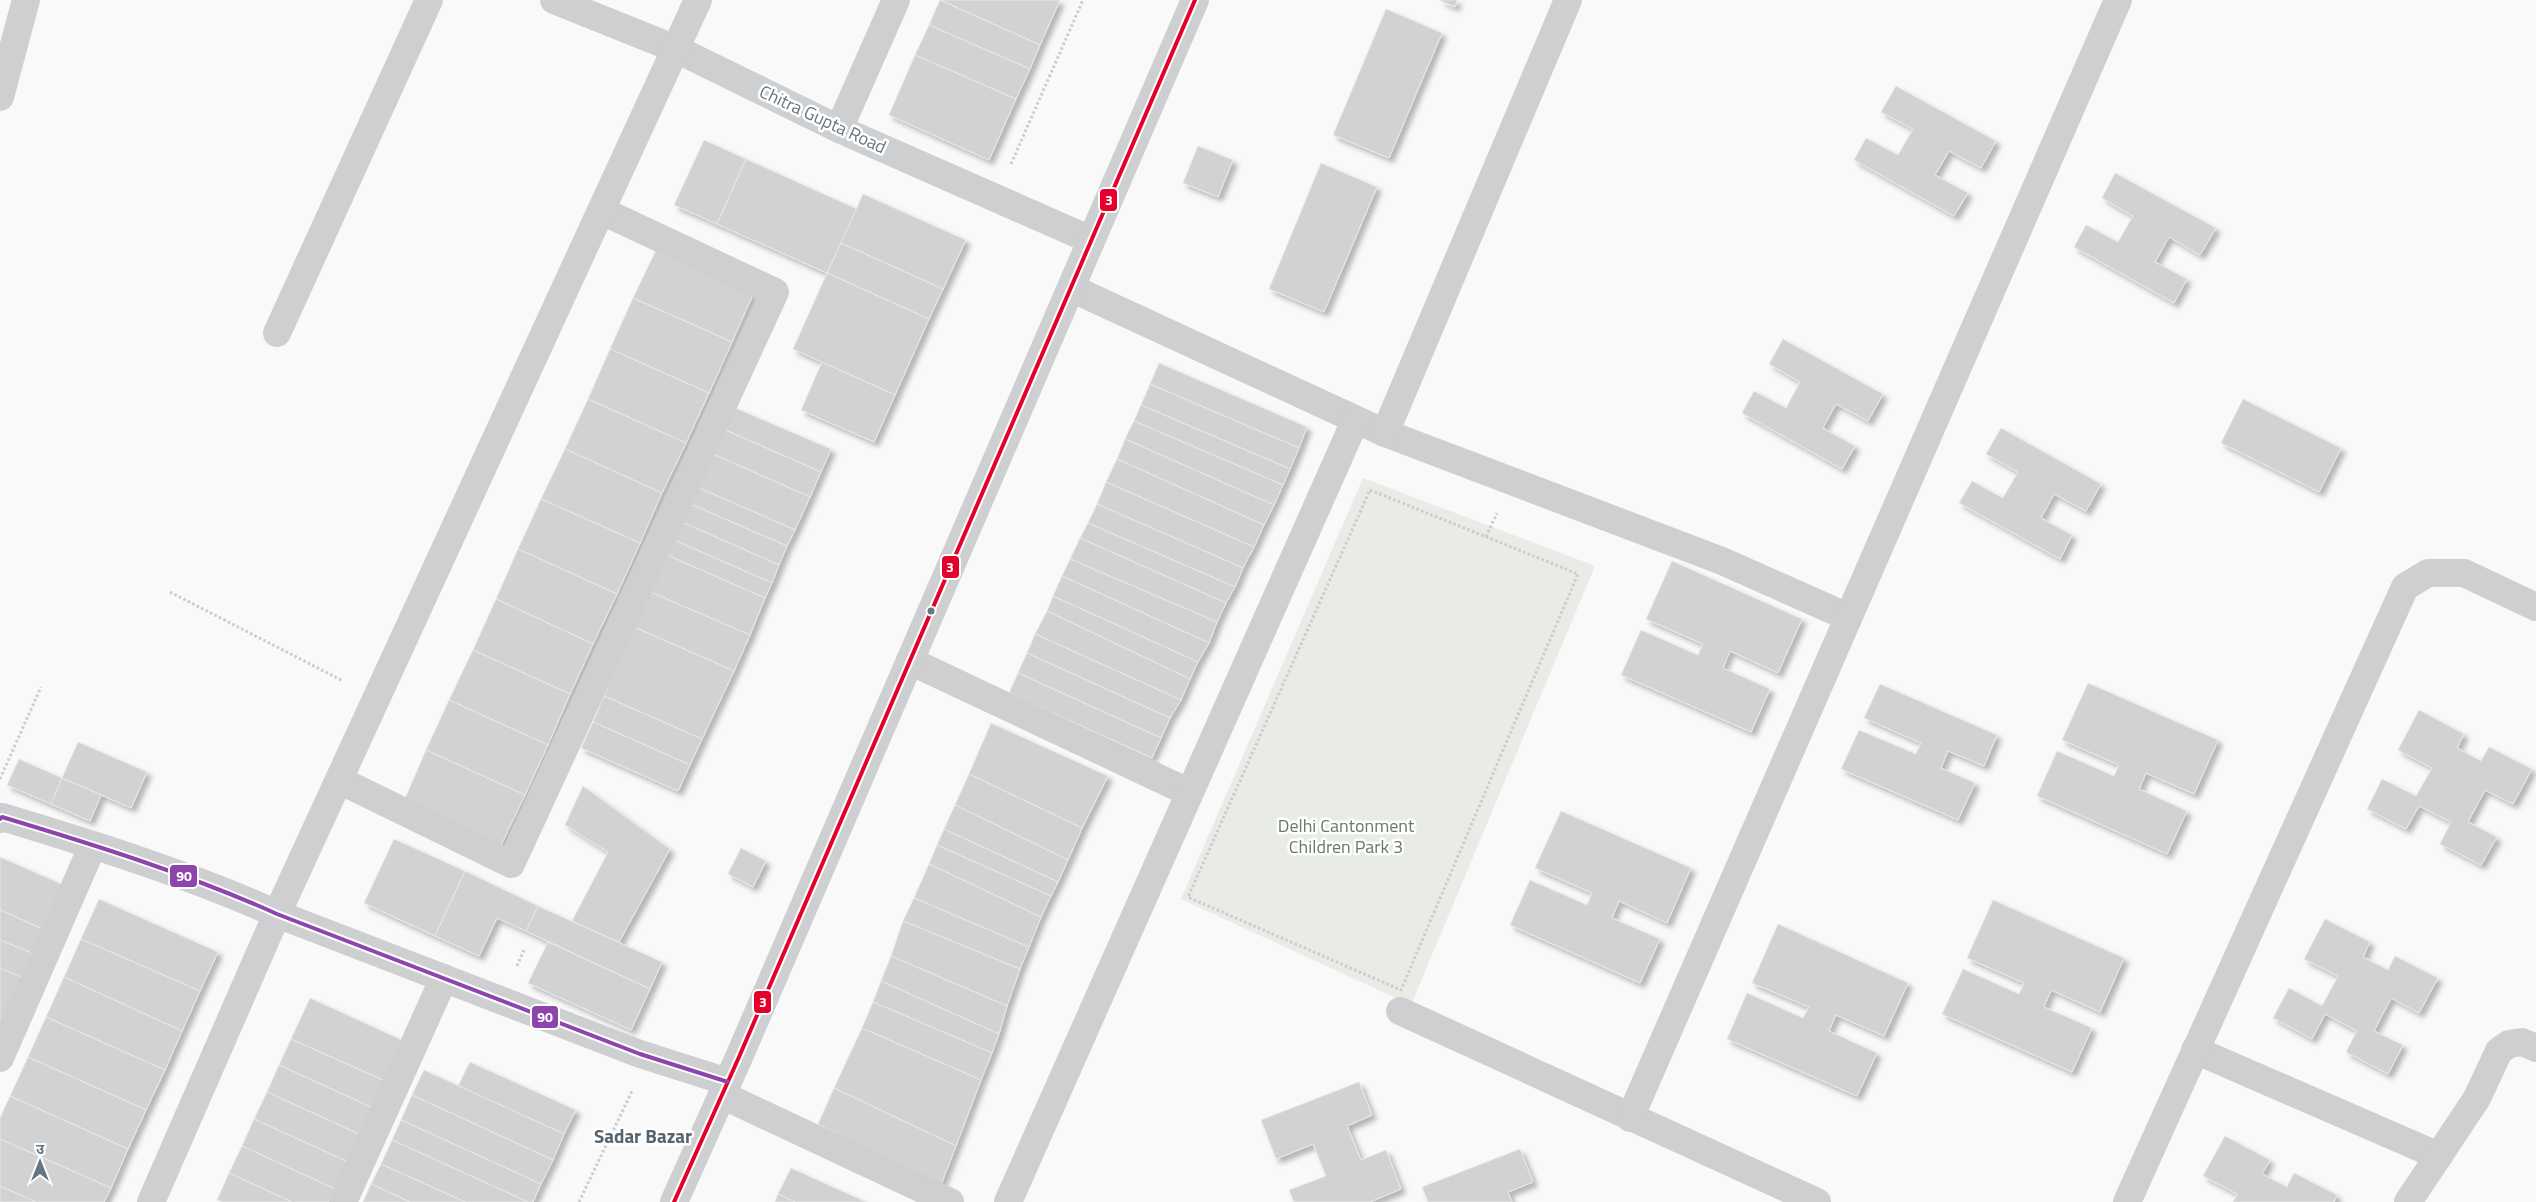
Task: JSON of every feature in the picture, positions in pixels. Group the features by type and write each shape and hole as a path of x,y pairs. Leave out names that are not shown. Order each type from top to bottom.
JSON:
{"street":[{"path":"0,98 26,0"},
{"path":"277,333 429,0"},
{"name":"Chitra Gupta Road","path":"554,0 676,49 839,129 1091,240"},
{"path":"151,1202 277,914 698,0"},
{"path":"839,129 896,0"},
{"path":"674,1202 1195,0"},
{"path":"1385,434 1568,0"},
{"path":"1630,1118 2118,0"},
{"path":"339,780 511,864 775,292 602,211"},
{"path":"1071,288 1385,434 1722,561 1848,618"},
{"path":"1008,1202 1188,792 1355,420"},
{"path":"2127,1202 2405,587 2428,573 2464,573 2536,607"},
{"path":"910,661 1188,792"},
{"path":"0,819 2,817 93,844 230,893 277,914 725,1088 950,1202"},
{"path":"0,1058 93,844"},
{"path":"343,1202 444,978"},
{"path":"1400,1011 1630,1118 1817,1202"},
{"path":"2408,1202 2477,1098 2499,1052 2509,1044 2522,1042 2536,1048"},
{"path":"2195,1050 2439,1156"}],"path":[{"path":"996,198 1083,0"},
{"path":"1370,490 1486,537 1578,574 1401,990 1188,897 1370,490"},
{"path":"170,592 377,699"},
{"path":"0,779 41,687"},
{"path":"579,1202 648,1057"}],"green space":[{"name":"Delhi Cantonment Children Park 3","path":"1363,478 1595,566 1411,1005 1181,899"}],"building":[{"path":"940,0 1060,0 1040,45"},
{"path":"940,0 1040,45 1030,69 929,25"},
{"path":"1439,0 1457,0 1455,7"},
{"path":"1386,9 1442,33 1389,158 1333,135"},
{"path":"929,25 1030,69 1016,99 915,55"},
{"path":"915,55 1016,99 989,160 889,115"},
{"path":"1896,86 1996,141 1981,168 1949,151 1935,175 1968,193 1954,216 1854,160 1866,138 1898,155 1913,129 1881,112"},
{"path":"704,140 746,159 717,224 674,205"},
{"path":"1198,146 1233,160 1218,197 1183,183"},
{"path":"746,159 857,209 827,273 717,224"},
{"path":"1321,163 1377,187 1324,312 1269,289"},
{"path":"2115,173 2216,228 2200,255 2169,237 2155,262 2187,279 2174,303 2074,247 2086,225 2118,242 2133,216 2102,198"},
{"path":"863,194 966,240 943,289 841,243"},
{"path":"841,243 943,289 929,319 827,273"},
{"path":"657,248 754,292 732,342 633,298"},
{"path":"827,273 929,319 895,395 793,349"},
{"path":"633,298 732,342 709,393 610,349"},
{"path":"1783,339 1883,394 1868,421 1836,404 1823,428 1855,446 1842,469 1742,413 1754,391 1786,408 1800,382 1769,364"},
{"path":"610,349 709,393 686,443 588,399"},
{"path":"822,362 895,395 874,442 801,410"},
{"path":"1159,363 1307,427 1299,448 1150,384"},
{"path":"1150,384 1299,448 1290,469 1141,405"},
{"path":"588,399 686,443 662,493 565,449"},
{"path":"2243,399 2341,448 2319,492 2221,443"},
{"path":"1141,405 1290,469 1283,485 1134,421"},
{"path":"733,407 831,449 821,472 723,429"},
{"path":"1134,421 1283,485 1274,505 1125,439"},
{"path":"2001,428 2101,484 2086,511 2054,494 2041,518 2072,535 2060,559 1959,503 1972,481 2003,498 2018,472 1986,454"},
{"path":"723,429 821,472 810,497 713,454"},
{"path":"1125,439 1274,505 1264,525 1117,459"},
{"path":"565,449 662,493 640,543 541,499"},
{"path":"713,454 810,497 795,530 697,487"},
{"path":"1117,459 1264,525 1254,547 1106,482"},
{"path":"1106,482 1254,547 1243,568 1097,504"},
{"path":"697,487 795,530 787,546 690,504"},
{"path":"541,499 640,543 617,594 518,549"},
{"path":"690,504 787,546 779,565 682,522"},
{"path":"1097,504 1243,568 1235,587 1088,523"},
{"path":"682,522 779,565 772,583 674,540"},
{"path":"1088,523 1235,587 1226,603 1080,538"},
{"path":"1080,538 1226,603 1217,622 1070,559"},
{"path":"674,540 772,583 765,598 667,555"},
{"path":"518,549 617,594 593,644 496,599"},
{"path":"667,555 765,598 750,635 650,592"},
{"path":"1070,559 1217,622 1209,643 1062,576"},
{"path":"1672,561 1802,619 1778,673 1730,651 1723,668 1770,689 1751,732 1621,675 1641,630 1698,655 1703,644 1646,619"},
{"path":"1062,576 1209,643 1198,662 1053,596"},
{"path":"650,592 750,635 734,671 634,627"},
{"path":"1053,596 1198,662 1190,679 1047,611"},
{"path":"496,599 593,644 570,694 473,650"},
{"path":"1047,611 1190,679 1181,700 1035,634"},
{"path":"634,627 734,671 702,739 604,696"},
{"path":"1035,634 1181,700 1170,718 1027,653"},
{"path":"473,650 570,694 548,745 449,700"},
{"path":"1027,653 1170,718 1161,738 1018,673"},
{"path":"1018,673 1161,738 1152,758 1009,693"},
{"path":"2088,683 2218,740 2194,794 2146,773 2139,789 2187,811 2167,854 2037,796 2057,751 2114,776 2119,765 2062,740"},
{"path":"1880,684 1997,735 1984,766 1948,751 1941,768 1975,783 1958,820 1841,769 1859,730 1916,754 1921,743 1864,718"},
{"path":"604,696 702,739 690,765 593,722"},
{"path":"449,700 548,745 525,795 426,750"},
{"path":"2419,710 2464,734 2457,748 2481,761 2489,747 2532,769 2513,804 2485,790 2468,822 2497,837 2481,865 2440,844 2451,822 2419,806 2406,829 2367,809 2382,779 2416,796 2432,768 2398,750"},
{"path":"593,722 690,765 678,791 581,748"},
{"path":"991,723 1108,776 1082,828 969,774"},
{"path":"78,742 147,772 131,808 62,778"},
{"path":"426,750 525,795 501,845 404,801"},
{"path":"19,759 62,778 51,804 7,785"},
{"path":"969,774 1082,828 1068,860 955,805"},
{"path":"62,778 101,795 90,821 51,804"},
{"path":"583,786 670,849 619,942 572,921 608,852 565,825"},
{"path":"955,805 1068,860 1058,882 944,829"},
{"path":"1561,811 1691,868 1667,923 1619,901 1612,918 1660,939 1640,983 1510,925 1530,880 1587,905 1592,893 1535,868"},
{"path":"944,829 1058,882 1051,896 937,845"},
{"path":"394,839 465,871 435,936 364,903"},
{"path":"937,845 1051,896 1041,917 929,864"},
{"path":"741,848 766,861 753,887 728,874"},
{"path":"0,857 64,885 45,930 0,910"},
{"path":"929,864 1041,917 1029,947 914,898"},
{"path":"465,871 538,906 526,931 497,918 479,956 435,936"},
{"path":"914,898 1029,947 1020,969 903,921"},
{"path":"99,899 218,952 200,991 81,939"},
{"path":"1993,900 2124,958 2100,1012 2051,990 2044,1007 2092,1028 2072,1072 1942,1014 1963,969 2019,994 2024,983 1967,958"},
{"path":"538,906 662,962 650,989 526,931"},
{"path":"0,910 45,930 34,954 0,940"},
{"path":"2325,919 2370,942 2363,957 2388,970 2395,956 2438,978 2419,1013 2391,998 2374,1031 2403,1045 2388,1074 2346,1052 2357,1031 2325,1014 2312,1039 2273,1018 2289,988 2322,1006 2338,976 2304,959"},
{"path":"903,921 1020,969 1007,1006 891,956"},
{"path":"1778,924 1908,983 1884,1036 1836,1015 1829,1031 1877,1053 1857,1096 1727,1039 1747,993 1803,1018 1809,1007 1752,983"},
{"path":"81,939 200,991 182,1031 64,977"},
{"path":"0,940 34,954 23,978 0,968"},
{"path":"548,942 650,989 631,1030 528,983"},
{"path":"891,956 1007,1006 999,1034 881,981"},
{"path":"0,968 23,978 0,1025"},
{"path":"64,977 182,1031 165,1070 46,1017"},
{"path":"881,981 999,1034 992,1053 873,1002"},
{"path":"310,998 404,1041 385,1081 291,1039"},
{"path":"873,1002 992,1053 981,1080 862,1028"},
{"path":"46,1017 165,1070 146,1110 28,1057"},
{"path":"862,1028 981,1080 956,1146 834,1088"},
{"path":"291,1039 385,1081 373,1108 279,1065"},
{"path":"28,1057 146,1110 128,1149 10,1096"},
{"path":"470,1062 576,1110 564,1134 458,1086"},
{"path":"279,1065 373,1108 361,1135 267,1092"},
{"path":"424,1070 564,1134 553,1160 412,1095"},
{"path":"1359,1082 1372,1115 1347,1126 1361,1160 1386,1150 1401,1189 1370,1202 1294,1202 1289,1190 1326,1176 1313,1144 1276,1159 1261,1120"},
{"path":"834,1088 956,1146 940,1187 818,1124"},
{"path":"267,1092 361,1135 348,1162 254,1119"},
{"path":"412,1095 553,1160 541,1184 401,1120"},
{"path":"10,1096 128,1149 111,1188 0,1139 0,1118"},
{"path":"254,1119 348,1162 335,1189 242,1146"},
{"path":"401,1120 541,1184 533,1202 528,1202 392,1140"},
{"path":"2225,1136 2270,1160 2262,1174 2287,1187 2294,1173 2337,1195 2334,1202 2233,1202 2237,1194 2203,1176"},
{"path":"0,1139 111,1188 104,1202 36,1202 0,1186"},
{"path":"392,1140 528,1202 465,1202 381,1164"},
{"path":"242,1146 335,1189 329,1202 292,1202 229,1173"},
{"path":"1520,1149 1533,1182 1508,1192 1512,1202 1428,1202 1422,1187"},
{"path":"381,1164 465,1202 410,1202 371,1184"},
{"path":"791,1168 866,1202 795,1202 778,1194"},
{"path":"229,1173 292,1202 222,1202 217,1200"},
{"path":"371,1184 410,1202 363,1202"},
{"path":"0,1186 36,1202 0,1202"},
{"path":"778,1194 795,1202 775,1202"}],"transit line":[{"name":"3","path":"674,1202 739,1057 1195,0"},
{"name":"90","path":"0,819 2,817 106,849 175,873 640,1054 728,1082"}],"district":[{"name":"Sadar Bazar","path":"643,1135"}]}
